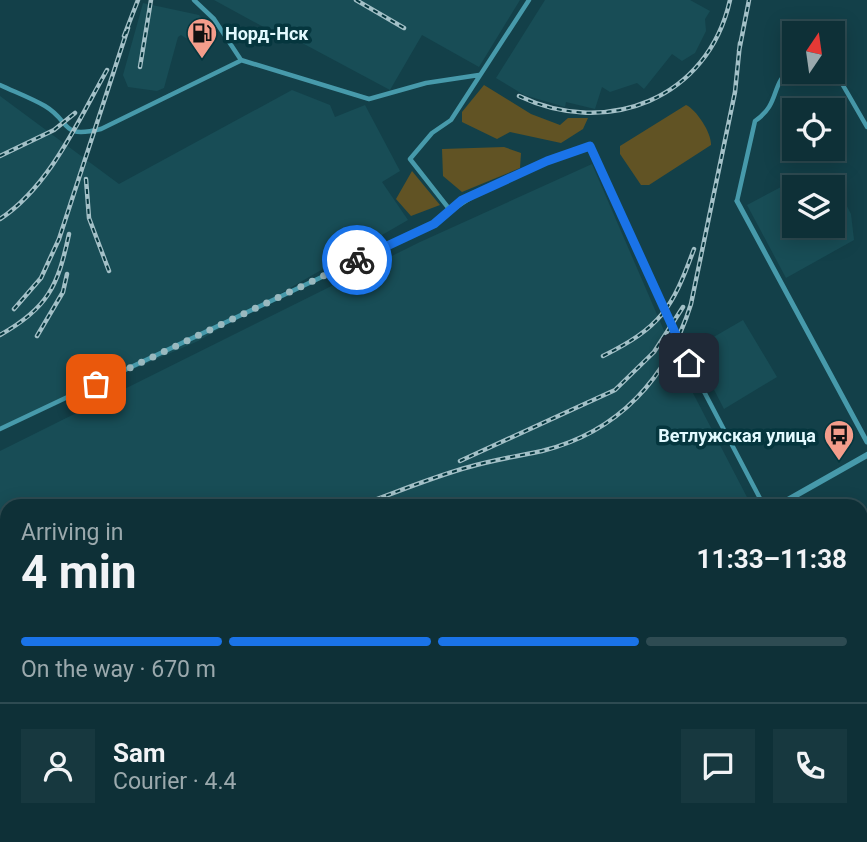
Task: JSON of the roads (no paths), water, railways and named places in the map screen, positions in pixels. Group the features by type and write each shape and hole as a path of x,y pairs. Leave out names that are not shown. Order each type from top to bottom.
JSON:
{"main road":[{"path":"790,499 867,455"}],"street":[{"path":"194,0 214,19 241,60 369,99 426,83 480,75"},
{"path":"450,210 410,159 432,133 451,120 529,0"},
{"path":"0,85 48,107 61,124 77,132 101,129 241,60"},
{"path":"782,74 766,113 755,121 737,201 867,442"},
{"path":"842,84 867,127"},
{"path":"0,429 434,224 462,200 547,161 590,146 678,341 760,499"}],"railway":[{"path":"124,36 138,0"},
{"path":"140,67 151,0"},
{"path":"356,0 404,28"},
{"path":"519,96 552,108 586,113 619,110 649,101 677,85 700,63 718,34 730,0"},
{"path":"739,51 749,0"},
{"path":"14,309 41,278 59,239 128,28"},
{"path":"377,499 455,471 570,442 617,415 637,398 654,378 669,355 691,304 735,92 740,43"},
{"path":"0,219 18,205 48,171 74,131 107,70"},
{"path":"0,156 54,130 75,113"},
{"path":"86,179 89,218 109,271"},
{"path":"0,335 29,315 48,294 60,268 69,234"},
{"path":"603,356 639,335 662,314 679,287 694,249"},
{"path":"37,336 63,292 67,274"},
{"path":"460,461 615,390 654,352 683,307"}],"place":[{"name":"Норд-Нск","path":"202,60"},
{"name":"Ветлужская улица","path":"839,462"}]}
